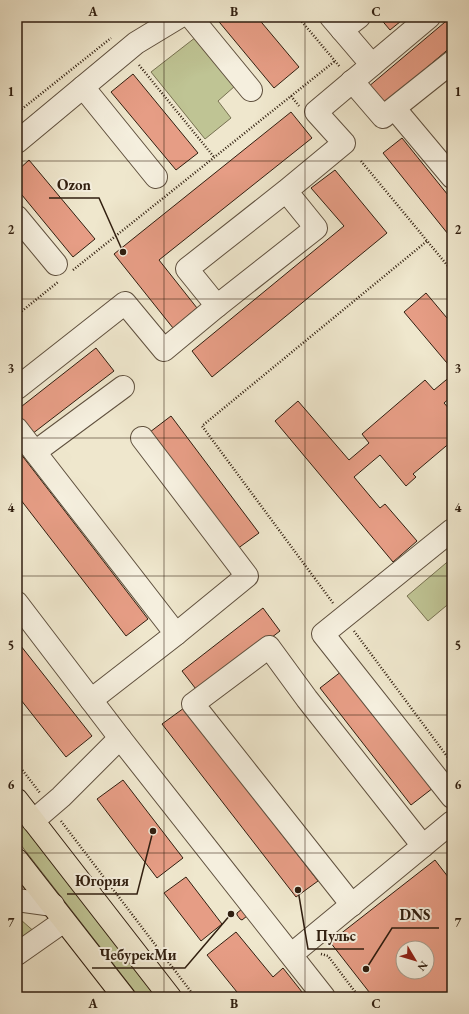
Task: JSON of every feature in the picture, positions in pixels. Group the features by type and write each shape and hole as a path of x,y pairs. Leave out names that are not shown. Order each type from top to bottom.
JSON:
{"main road":[{"path":"17,800 170,997"},
{"path":"17,860 124,997"}],"street":[{"path":"17,142 136,43 180,17"},
{"path":"191,17 251,90"},
{"path":"359,17 336,24 372,65"},
{"path":"216,306 187,269 286,191 344,142 316,112 429,17"},
{"path":"352,81 383,117 395,109 452,62"},
{"path":"83,87 156,177"},
{"path":"395,109 452,177"},
{"path":"17,388 125,303 164,350 216,306 316,228 286,191"},
{"path":"17,217 63,272"},
{"path":"35,452 123,387"},
{"path":"17,429 176,634"},
{"path":"91,700 176,634 247,576 142,438"},
{"path":"452,530 323,634 452,797"},
{"path":"19,594 91,700 120,738 296,951 324,997"},
{"path":"352,905 193,704 269,647 307,699 423,846"},
{"path":"34,821 61,797 120,738"},
{"path":"296,951 452,822"},
{"path":"17,900 59,913 17,954"}],"path":[{"path":"298,17 352,81"},
{"path":"17,113 115,35"},
{"path":"135,61 214,157"},
{"path":"17,315 63,272 214,157 335,61"},
{"path":"361,161 452,271"},
{"path":"427,241 202,426 452,763"},
{"path":"17,579 19,594"},
{"path":"17,763 195,997"},
{"path":"296,951 328,956 359,997"}],"green space":[{"path":"196,37 235,86 218,101 231,118 205,139 151,72"},
{"path":"452,558 452,601 428,621 407,596"},
{"path":"17,818 156,997 139,997 17,840"},
{"path":"17,919 21,920 37,934 17,949"}],"building":[{"path":"215,17 257,17 299,67 274,88"},
{"path":"379,17 406,17 390,30"},
{"path":"451,17 452,46 383,105 368,87"},
{"path":"133,74 198,153 176,170 111,92"},
{"path":"291,112 312,138 159,260 197,308 173,328 114,254"},
{"path":"402,138 452,200 452,239 383,153"},
{"path":"29,160 95,239 73,257 17,189 17,171"},
{"path":"335,170 387,233 212,377 192,351 344,226 311,188"},
{"path":"426,293 452,324 452,369 404,312"},
{"path":"96,348 114,371 32,434 17,415 17,410"},
{"path":"452,375 452,396 444,403 452,412 452,441 413,474 416,477 406,486 380,455 354,477 380,508 385,504 417,541 393,562 275,421 298,401 349,460 369,443 362,434 425,380 434,390"},
{"path":"171,416 259,533 237,549 150,432"},
{"path":"17,449 148,619 126,636 17,495"},
{"path":"263,608 280,631 199,693 182,671"},
{"path":"17,641 92,736 66,757 17,695"},
{"path":"342,671 433,788 411,805 320,688"},
{"path":"184,708 318,881 296,897 162,724"},
{"path":"123,780 183,858 157,878 97,799"},
{"path":"435,860 452,882 452,997 373,997 330,942"},
{"path":"186,877 222,924 201,941 164,893"},
{"path":"247,905 252,912 242,920 237,913"},
{"path":"236,932 273,977 283,968 306,997 241,997 207,955"}],"place":[{"name":"Ozon","path":"123,252"},
{"name":"Югория","path":"153,831"},
{"name":"Пульс","path":"298,890"},
{"name":"ЧебурекМи","path":"231,914"},
{"name":"DNS","path":"366,969"}]}
